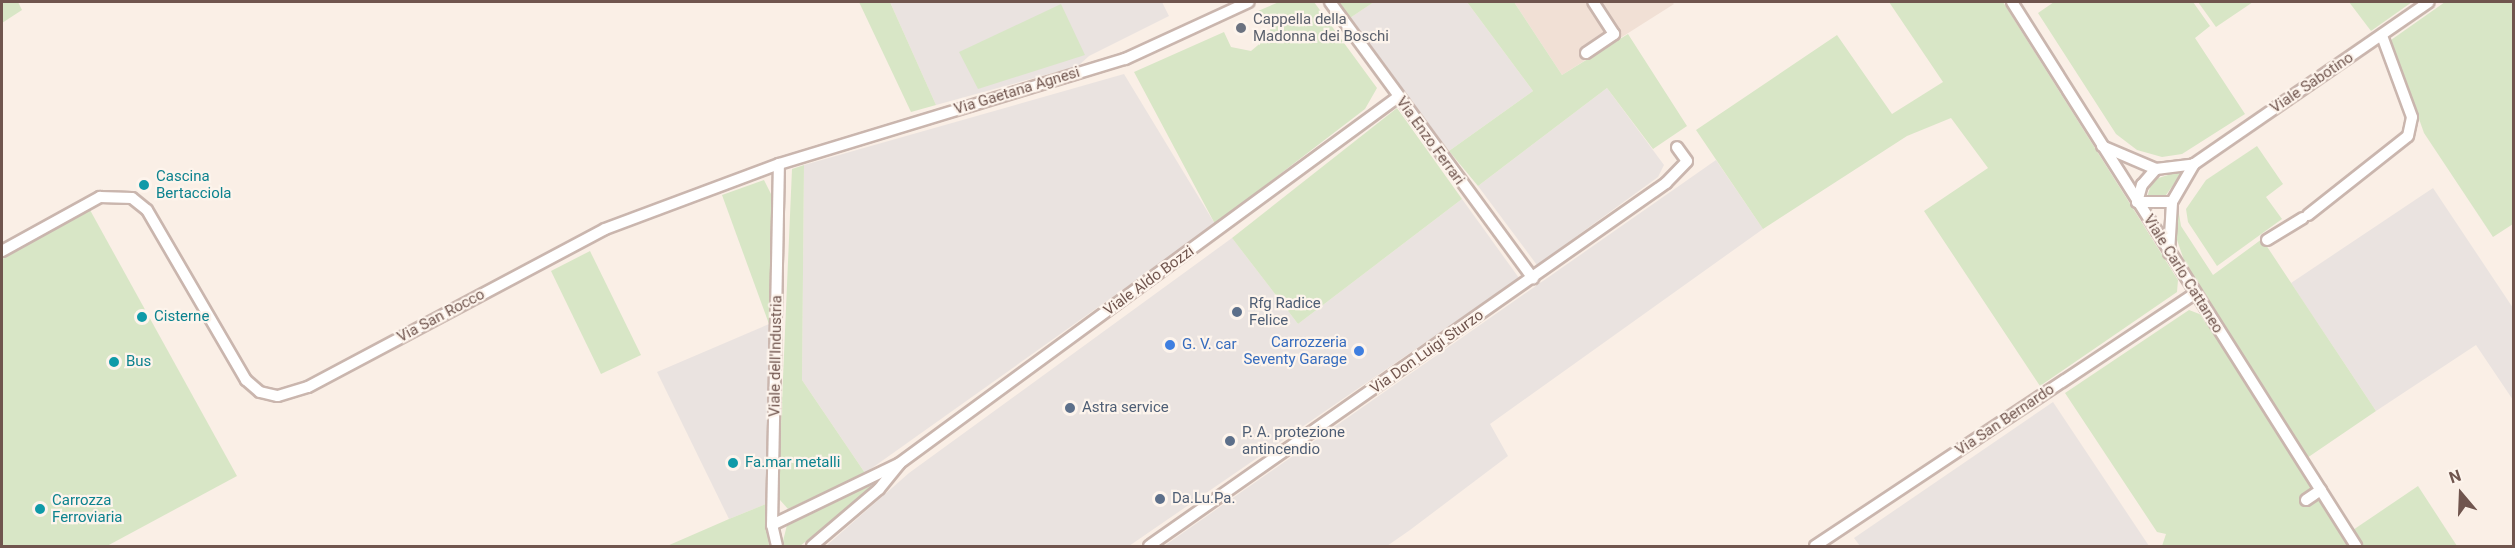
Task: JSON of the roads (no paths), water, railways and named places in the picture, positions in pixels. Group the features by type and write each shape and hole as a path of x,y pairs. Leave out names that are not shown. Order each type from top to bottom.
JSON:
{"street":[{"name":"Via Gaetana Agnesi","path":"779,164 1125,59 1249,2"},
{"name":"Via Enzo Ferrari","path":"1330,2 1533,278"},
{"path":"1586,53 1614,34 1593,2"},
{"name":"Viale Carlo Cattaneo","path":"2012,2 2356,546"},
{"name":"Viale Sabotino","path":"2194,164 2429,2"},
{"path":"2267,240 2306,217 2408,136 2412,117 2382,36"},
{"name":"Viale Aldo Bozzi","path":"772,525 900,463 1398,97"},
{"path":"2102,146 2156,170 2194,164"},
{"name":"Via Don Luigi Sturzo","path":"1149,546 1666,183 1687,161 1677,147"},
{"name":"Via San Rocco","path":"2,251 112,194 143,206 246,380 260,392 278,396 308,387 604,229 779,164"},
{"name":"Viale dell'Industria","path":"777,546 772,525 779,164"},
{"path":"2169,253 2172,202 2194,164"},
{"path":"2156,170 2142,185 2137,202 2172,202"},
{"name":"Via San Bernardo","path":"1815,546 2195,294"},
{"name":"Viale Aldo Bozzi","path":"812,546 879,489 900,463"},
{"path":"2306,500 2321,490"}],"place":[{"name":"Cappella della Madonna dei Boschi","path":"1241,28"},
{"name":"Cascina Bertacciola","path":"144,185"},
{"name":"Rfg Radice Felice","path":"1237,312"},
{"name":"Cisterne","path":"142,317"},
{"name":"G. V. car","path":"1170,345"},
{"name":"Carrozzeria Seventy Garage","path":"1359,351"},
{"name":"Bus","path":"114,362"},
{"name":"Astra service","path":"1070,408"},
{"name":"P. A. protezione antincendio","path":"1230,441"},
{"name":"Fa.mar metalli","path":"733,463"},
{"name":"Da.Lu.Pa.","path":"1160,499"},
{"name":"Carrozza Ferroviaria","path":"40,509"}]}
